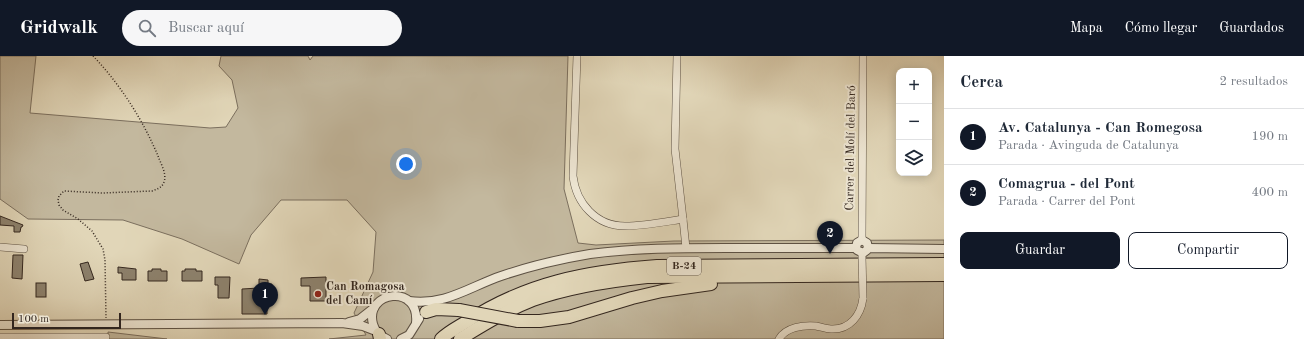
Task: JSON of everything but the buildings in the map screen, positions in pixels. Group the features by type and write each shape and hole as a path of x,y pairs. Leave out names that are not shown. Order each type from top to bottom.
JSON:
{"highway":[{"name":"B-24","path":"441,339 493,305 514,295 570,277 610,270 657,266 944,264"},
{"name":"B-24","path":"460,339 512,309 534,300 616,280 763,276 944,275"},
{"path":"426,312 436,309 459,310 518,321 540,321 569,317 632,298 662,291 734,282 763,276"}],"street":[{"path":"577,56 573,176 575,188 580,200 592,214 613,225 626,226 683,219"},
{"path":"677,56 675,149 686,248"},
{"name":"Carrer del Molí del Baró","path":"862,240 863,56"},
{"path":"779,339 785,332 799,327 816,326 836,329 847,326 859,314 863,298 862,251 867,243 862,240"},
{"path":"0,247 24,248"},
{"path":"401,339 409,335 416,323 426,312 443,300 501,276 573,257 616,251 686,248 862,251 944,249"},
{"path":"342,323 360,320 383,298 390,296 397,296 409,301 425,303 443,300"},
{"path":"409,301 416,311 416,323"},
{"path":"374,308 372,321 380,336"},
{"path":"0,325 342,323 363,326 380,336"},
{"path":"78,324 78,338"},
{"path":"0,337 106,337"}],"path":[{"path":"93,56 107,72 138,114 154,145 164,169 164,182 159,188 152,190 102,194 64,191 59,196 59,205 63,210 85,225 104,249 106,324"}],"shaded area":[{"path":"0,56 36,56 30,113 210,128 226,127 238,108 232,80 219,66 221,56 308,56 310,60 313,56 568,56 564,189 578,243 596,245 674,241 944,240 944,339 329,339 366,335 354,313 373,272 376,232 347,200 281,200 251,235 239,264 182,239 123,220 28,219 0,199"},
{"path":"108,332 167,339 108,339"}],"place":[{"name":"Comagrua - del Pont","path":"830,254"},
{"name":"Can Romagosa del Camí","path":"318,294"},
{"name":"Av. Catalunya - Can Romegosa","path":"265,315"}]}
